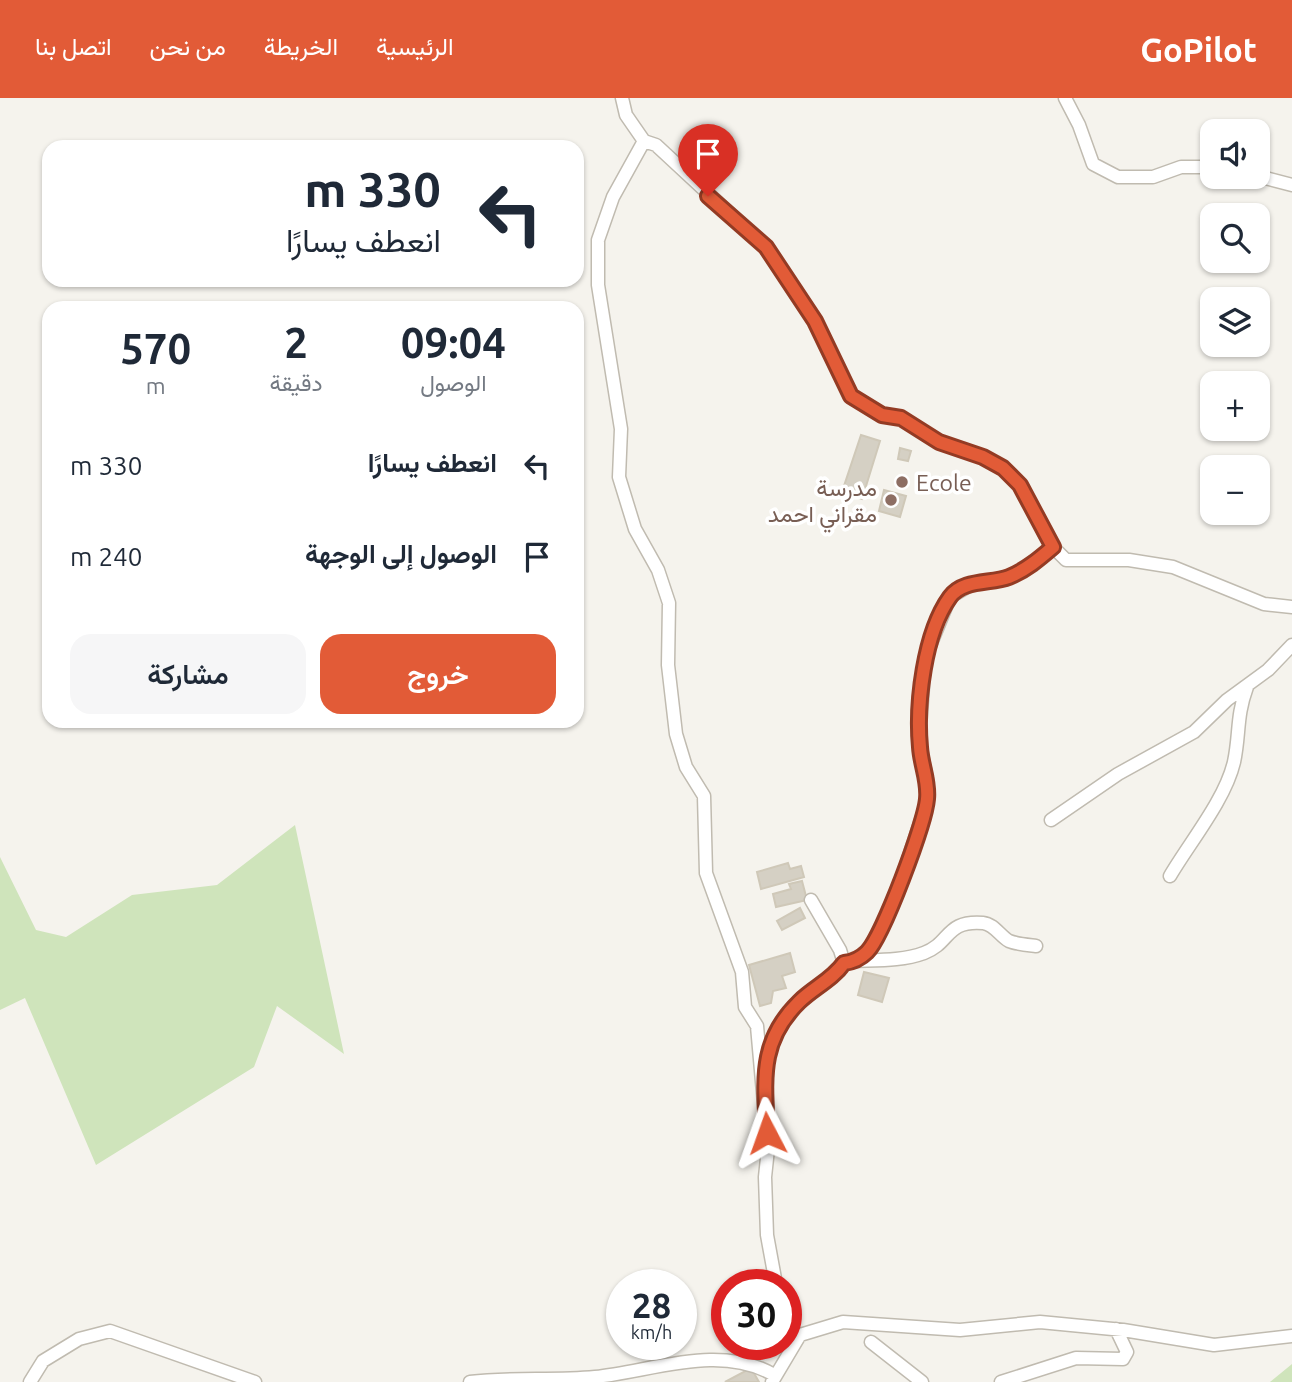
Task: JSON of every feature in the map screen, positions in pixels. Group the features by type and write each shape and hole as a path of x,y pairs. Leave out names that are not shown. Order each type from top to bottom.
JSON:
{"street":[{"path":"622,98 626,115 644,141 656,145 766,247 815,321 851,396 882,415 901,418 939,442 983,457 1003,468 1020,485 1053,547 1066,560 1129,560 1173,567 1264,604 1292,607"},
{"path":"1065,98 1079,125 1093,164 1118,177 1153,177 1181,167 1200,167"},
{"path":"644,141 613,197 598,240 598,285 621,429 618,477 635,529 658,570 669,603 668,665 676,734 686,767 704,796 706,873 742,972 745,1007 757,1026 768,1149 765,1177 767,1235 773,1269"},
{"path":"1270,179 1292,185"},
{"path":"763,1077 770,1047 784,1017 800,1000 849,962 869,951 894,902 927,802 927,780 919,740 925,658 950,597 972,584 1021,572 1053,547"},
{"path":"1051,820 1118,774 1194,732 1292,645"},
{"path":"1170,876 1217,803 1234,763 1238,712 1247,687"},
{"path":"811,900 849,962"},
{"path":"849,962 898,959 925,952 940,943 950,929 965,923 987,923 1010,941 1035,946"},
{"path":"802,1334 843,1322 960,1330 1040,1322 1116,1329 1214,1345 1292,1336"},
{"path":"1001,1382 1076,1358 1123,1359 1128,1352 1116,1329"},
{"path":"30,1382 43,1361 79,1339 110,1331 255,1382"},
{"path":"872,1342 922,1382"},
{"path":"470,1382 595,1377 698,1360 745,1362 773,1380 784,1360"}],"green space":[{"path":"295,825 344,1054 277,1006 254,1067 96,1165 25,998 0,1010 0,857 36,930 66,937 132,895 217,885"},
{"path":"1292,1364 1292,1382 1270,1382"}],"building":[{"path":"861,435 880,441 862,499 842,492"},
{"path":"900,448 911,451 908,461 898,459"},
{"path":"884,490 906,496 900,517 879,511"},
{"path":"788,863 790,869 801,866 804,877 761,889 757,872"},
{"path":"802,881 807,900 776,907 773,894 791,889 789,884"},
{"path":"800,908 805,918 782,930 777,921"},
{"path":"790,953 795,972 782,976 786,988 773,991 771,1003 760,1006 749,965"},
{"path":"864,972 889,978 882,1002 858,995"},
{"path":"751,1368 759,1382 725,1382"}],"place":[{"name":"Ecole","path":"902,482"},
{"name":"مدرسة مقراني احمد","path":"891,500"}],"route":[{"path":"708,196 740,221 766,247 815,321 851,396 882,415 901,418 939,442 983,457 1003,468 1020,485 1053,547 1021,572 972,584 961,588 950,597 925,658 919,740 927,780 927,802 913,851 894,902 869,951 855,961 844,963 836,974 800,1000 784,1017 770,1047 763,1077 767,1133"}]}
